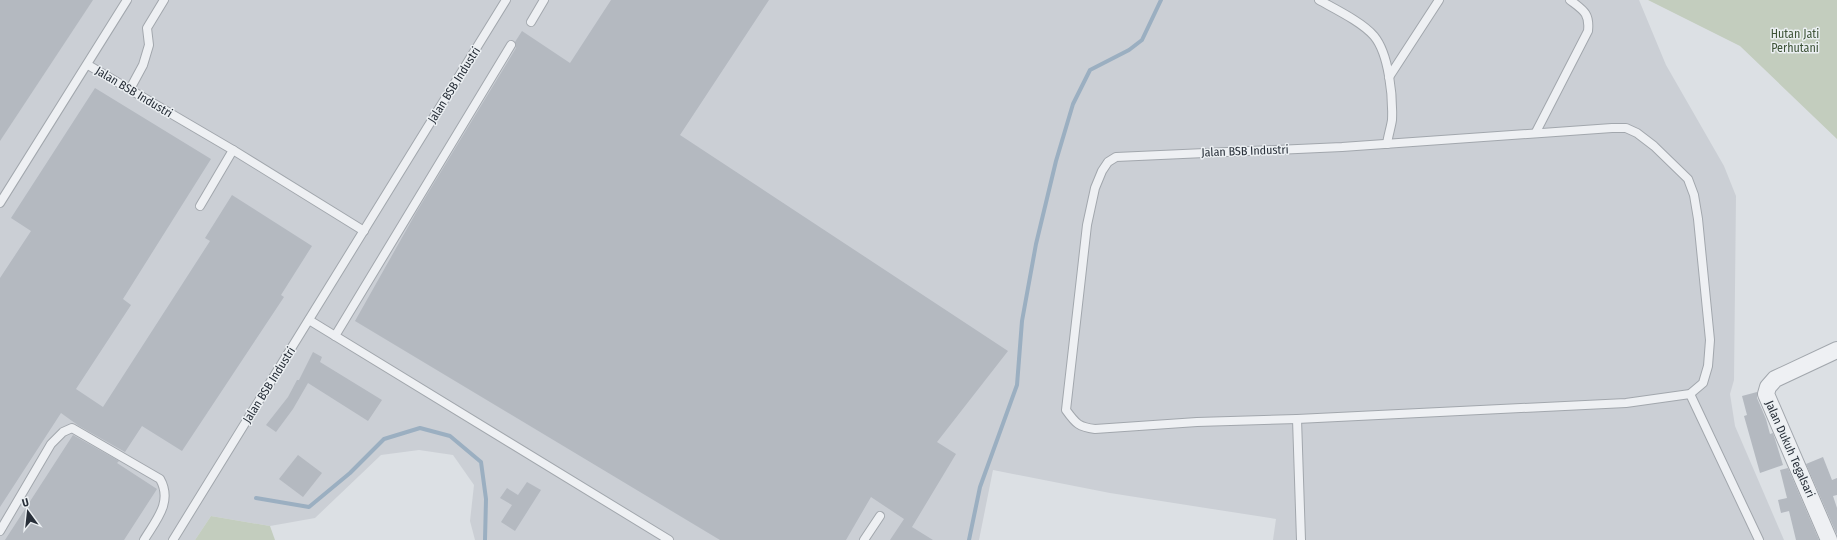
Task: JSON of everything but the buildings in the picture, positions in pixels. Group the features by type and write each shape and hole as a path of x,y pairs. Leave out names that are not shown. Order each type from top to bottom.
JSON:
{"street":[{"name":"Jalan Dukuh Tegalsari","path":"1829,540 1766,394 1768,387 1775,379 1837,350"}],"lane":[{"name":"Jalan BSB Industri","path":"0,204 127,0"},
{"path":"130,89 143,65 149,45 147,28 164,0"},
{"name":"Jalan BSB Industri","path":"173,540 506,0"},
{"path":"530,22 544,0"},
{"path":"1319,0 1346,16 1373,36 1380,47 1389,77 1392,121 1387,144"},
{"path":"1389,77 1439,0"},
{"path":"1536,132 1588,31 1590,20 1585,11 1570,0"},
{"path":"335,336 511,45"},
{"name":"Jalan BSB Industri","path":"88,64 364,230"},
{"name":"Jalan BSB Industri","path":"1297,419 1198,422 1095,429 1082,427 1073,420 1066,410 1086,225 1095,188 1102,171 1108,162 1116,157 1374,145 1536,132 1626,128 1654,146 1688,179 1694,195 1698,218 1710,340 1708,366 1703,383 1690,394"},
{"path":"200,206 233,150"},
{"path":"310,320 669,540"},
{"path":"1301,540 1297,419 1626,403 1690,394 1759,540"},
{"path":"0,531 51,444 63,432 72,428 160,479 165,489 166,498 144,540"},
{"path":"864,540 880,516"}],"shaded area":[{"path":"0,0 1639,0 1666,65 1724,166 1736,196 1734,380 1730,394 1735,426 1784,540 1273,540 1276,519 1110,493 993,470 979,540 475,540 470,521 474,485 453,455 419,450 381,455 315,518 270,526 211,516 195,540 0,540"}],"green space":[{"name":"Hutan Jati Perhutani","path":"1648,0 1837,0 1837,139 1740,46"},
{"path":"211,516 270,526 275,540 195,540"}],"waterway":[{"path":"969,540 980,487 1017,385 1022,321 1036,244 1056,161 1073,104 1090,70 1129,50 1142,40 1161,0"},
{"path":"256,498 309,507 350,473 384,439 420,428 450,436 481,462 486,499 485,540"}]}
